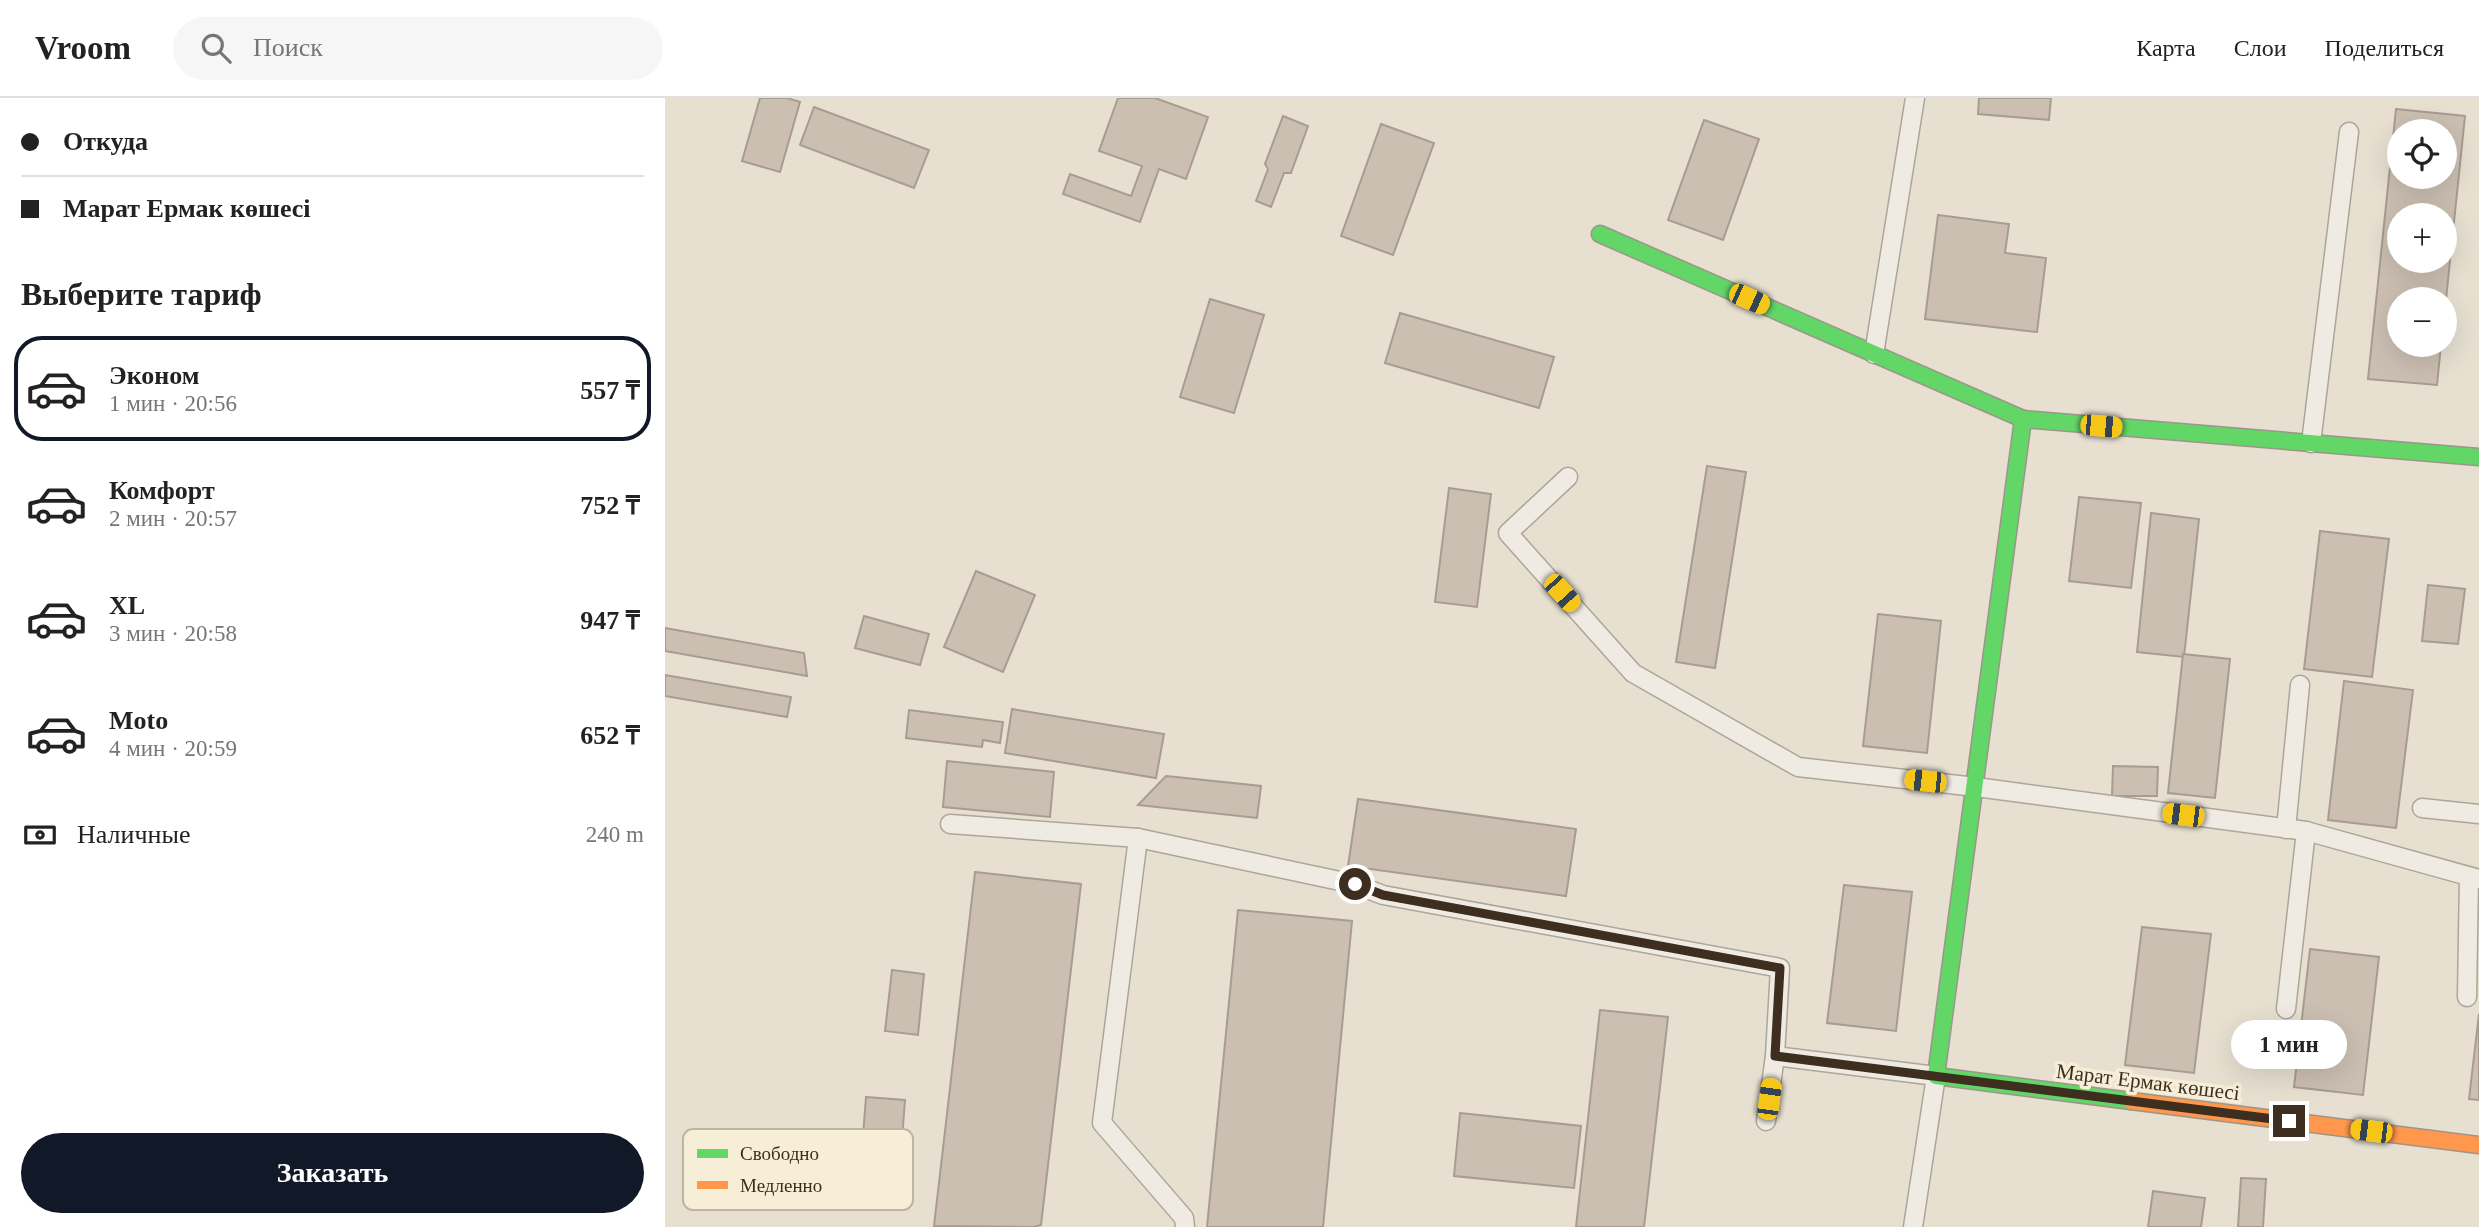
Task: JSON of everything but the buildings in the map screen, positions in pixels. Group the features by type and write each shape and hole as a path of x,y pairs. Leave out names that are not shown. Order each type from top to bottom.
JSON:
{"street":[{"path":"1600,234 2022,419 2479,457"},
{"path":"1937,1076 2022,419"},
{"name":"Марат Ермак көшесі","path":"1937,1076 2479,1145"}],"lane":[{"path":"1874,354 1915,98"},
{"path":"2311,443 2349,132"},
{"path":"1568,477 1508,533 1633,673 1798,768 1976,787 2306,831 2474,878 2467,997"},
{"path":"2286,828 2300,685"},
{"path":"2422,808 2479,814"},
{"path":"950,824 1138,838 1355,884 1383,895 1780,968 1775,1056 1766,1121"},
{"path":"2286,1009 2306,831"},
{"path":"1138,838 1102,1123 1184,1218 1185,1227"},
{"path":"1775,1056 1937,1076 1913,1227"}],"traffic: fast":[{"path":"1600,234 2023,419 2479,457"},
{"path":"2023,419 1936,1076 2131,1101"}],"traffic: slow":[{"path":"2131,1101 2479,1145"}],"route":[{"path":"1355,884 1383,895 1780,968 1775,1056 2289,1121"}]}
